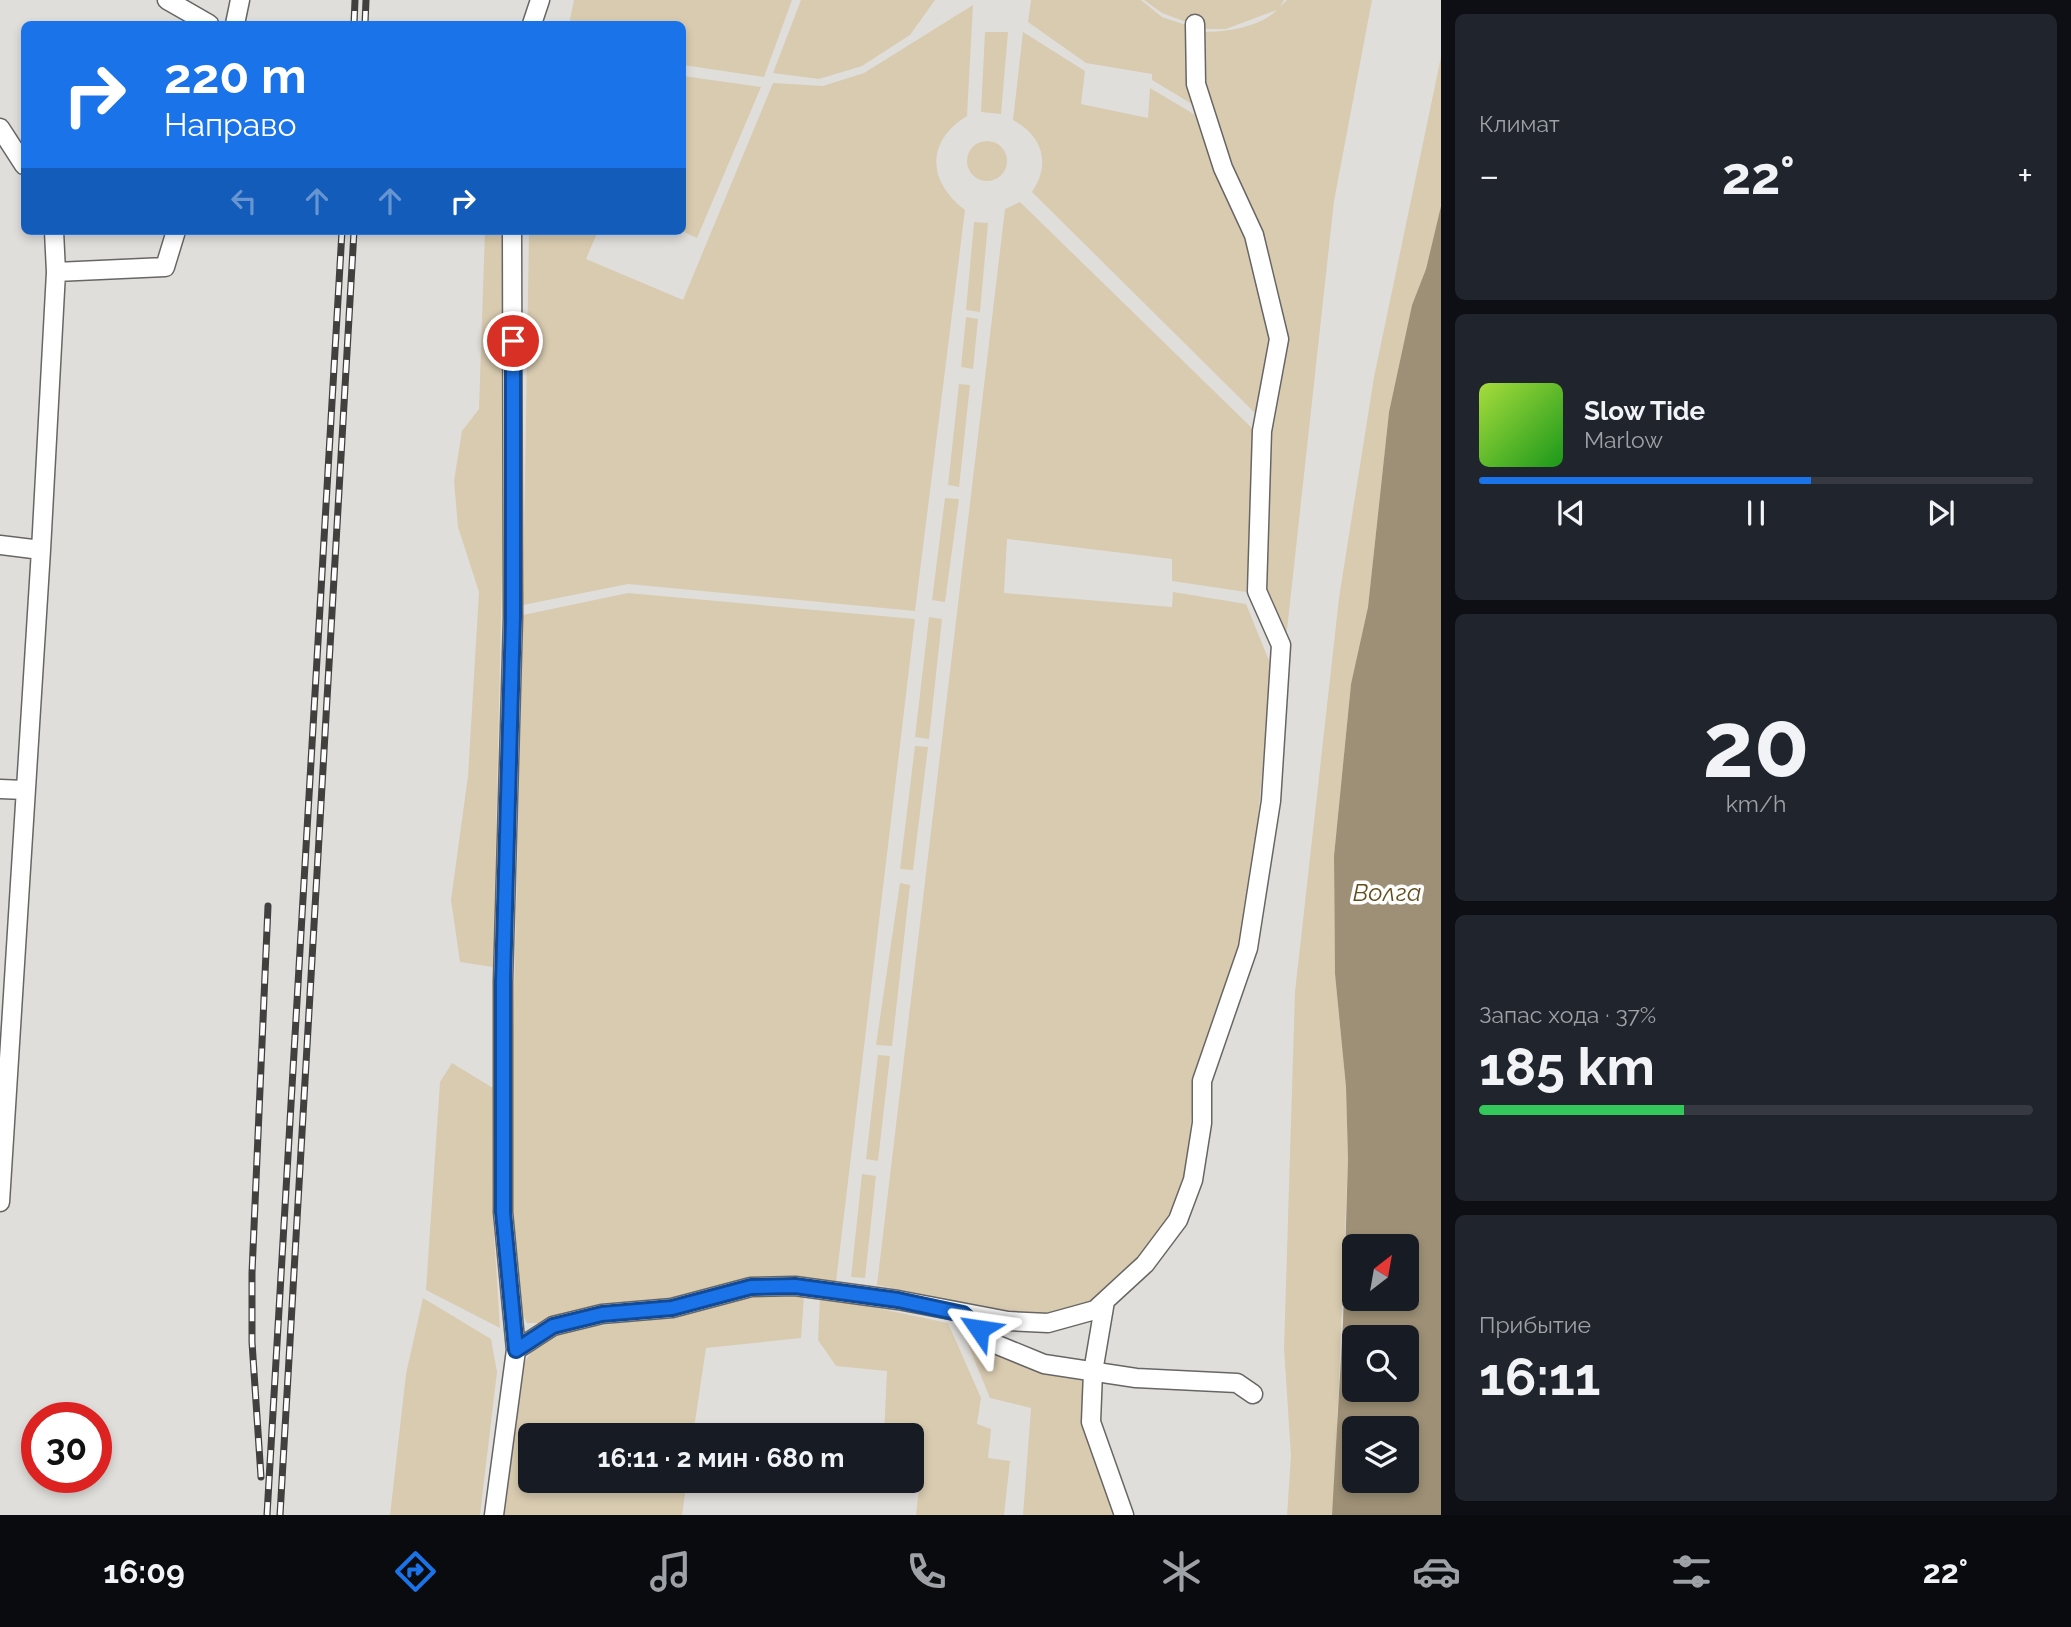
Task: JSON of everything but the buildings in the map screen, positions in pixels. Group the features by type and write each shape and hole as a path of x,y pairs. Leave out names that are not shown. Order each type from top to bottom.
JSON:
{"street":[{"path":"167,0 204,21"},
{"path":"236,21 240,0"},
{"path":"533,21 540,0"},
{"path":"516,1350 553,1326 602,1314 672,1308 751,1287 795,1286 898,1300 963,1314 1048,1324 1095,1310 1145,1264 1178,1220 1193,1181 1202,1123 1202,1081 1248,948 1271,801 1281,645 1257,591 1262,431 1279,340 1254,235 1223,168 1196,84 1195,24"},
{"path":"0,128 21,160"},
{"path":"0,1202 41,550 56,272 54,235"},
{"path":"56,272 165,267 175,235"},
{"path":"494,1515 516,1350 503,1212 503,981 513,617 512,235"},
{"path":"0,545 41,550"},
{"path":"0,789 25,790"},
{"path":"1105,1301 1093,1372 1091,1422 1124,1515"},
{"path":"963,1314 995,1344 1044,1364 1093,1372 1237,1383 1253,1394"}],"shaded area":[{"path":"574,0 792,0 764,77 686,65 686,21 570,21"},
{"path":"801,0 935,0 910,35 862,66 819,79 773,73"},
{"path":"1031,0 1141,0 1162,17 1189,26 1197,107 1152,80 1152,74 1086,63 1028,22"},
{"path":"1144,0 1284,0 1280,7 1287,0 1372,0 1334,201 1286,639 1264,590 1270,431 1287,337 1202,78 1204,32 1243,27 1262,21 1277,10 1226,29 1205,29 1162,13"},
{"path":"973,5 967,116 953,126 944,138 936,162 944,187 965,210 915,611 628,584 523,605 529,235 596,235 586,259 683,300 773,83 823,86 864,73"},
{"path":"985,32 1008,32 1001,114 981,112"},
{"path":"1023,32 1085,71 1081,104 1148,118 1150,88 1197,116 1249,237 1273,337 1259,417 1032,192 1041,171 1041,152 1031,134 1013,120"},
{"path":"1441,57 1441,206 1426,269 1412,305 1389,412 1368,607 1351,684 1334,856 1335,974 1346,1087 1348,1159 1345,1234 1342,1234 1342,1305 1334,1500 1332,1515 1287,1515 1291,1456 1284,1348 1295,992 1339,598 1374,377"},
{"path":"686,76 761,87 697,238 686,233"},
{"path":"987,141 1001,147 1007,161 1001,175 987,181 973,175 967,161 973,147"},
{"path":"1020,202 1257,433 1246,592 1172,581 1172,559 1007,539 1004,593 1172,607 1173,592 1246,604 1272,668 1256,838 1239,949 1211,1023 1193,1099 1186,1177 1169,1220 1132,1265 1096,1300 1047,1316 1004,1311 877,1285 1005,209"},
{"path":"974,222 988,223 980,312 966,310"},
{"path":"485,235 504,235 505,442 493,967 460,962 451,900 468,776 479,592 458,527 454,481 462,431 479,409"},
{"path":"966,317 978,319 973,369 961,367"},
{"path":"959,384 970,385 959,487 948,485"},
{"path":"945,498 959,499 945,602 932,600"},
{"path":"628,593 915,619 836,1282 792,1280 665,1304 580,1311 540,1323 527,1323 519,1306 509,1207 523,615"},
{"path":"929,617 942,619 929,739 915,737"},
{"path":"915,746 928,747 913,870 900,869"},
{"path":"900,883 910,885 892,1046 876,1045"},
{"path":"878,1055 890,1056 878,1161 866,1159"},
{"path":"452,1063 493,1088 492,1203 500,1328 426,1290 440,1082"},
{"path":"862,1174 876,1176 865,1278 851,1277"},
{"path":"804,1296 801,1338 706,1348 695,1423 518,1423 518,1493 685,1493 682,1515 502,1515 520,1369 536,1345 562,1331 676,1315 754,1297"},
{"path":"820,1296 948,1323 981,1398 977,1424 991,1429 988,1458 1010,1461 1004,1515 916,1515 918,1493 924,1493 924,1423 885,1423 887,1371 836,1366 818,1340"},
{"path":"423,1298 491,1339 497,1372 480,1515 390,1515 406,1374"},
{"path":"959,1323 988,1344 1083,1378 1084,1417 1117,1515 1023,1515 1031,1408 990,1398"}],"water":[{"name":"Волга","path":"1441,206 1441,1515 1332,1515 1342,1340 1342,1402 1419,1402 1419,1325 1343,1325 1343,1311 1419,1311 1419,1234 1346,1234 1348,1159 1346,1087 1335,974 1334,856 1351,684 1368,607 1389,412 1412,305 1426,269"}],"railway":[{"path":"354,21 355,0"},
{"path":"365,21 366,0"},
{"path":"267,1515 342,235"},
{"path":"280,1515 354,235"},
{"path":"261,1477 252,1342 252,1273 268,906"}],"route":[{"path":"513,341 513,617 503,981 503,1212 516,1350 553,1326 602,1314 672,1308 751,1287 795,1286 898,1300 963,1314 979,1329"}]}
